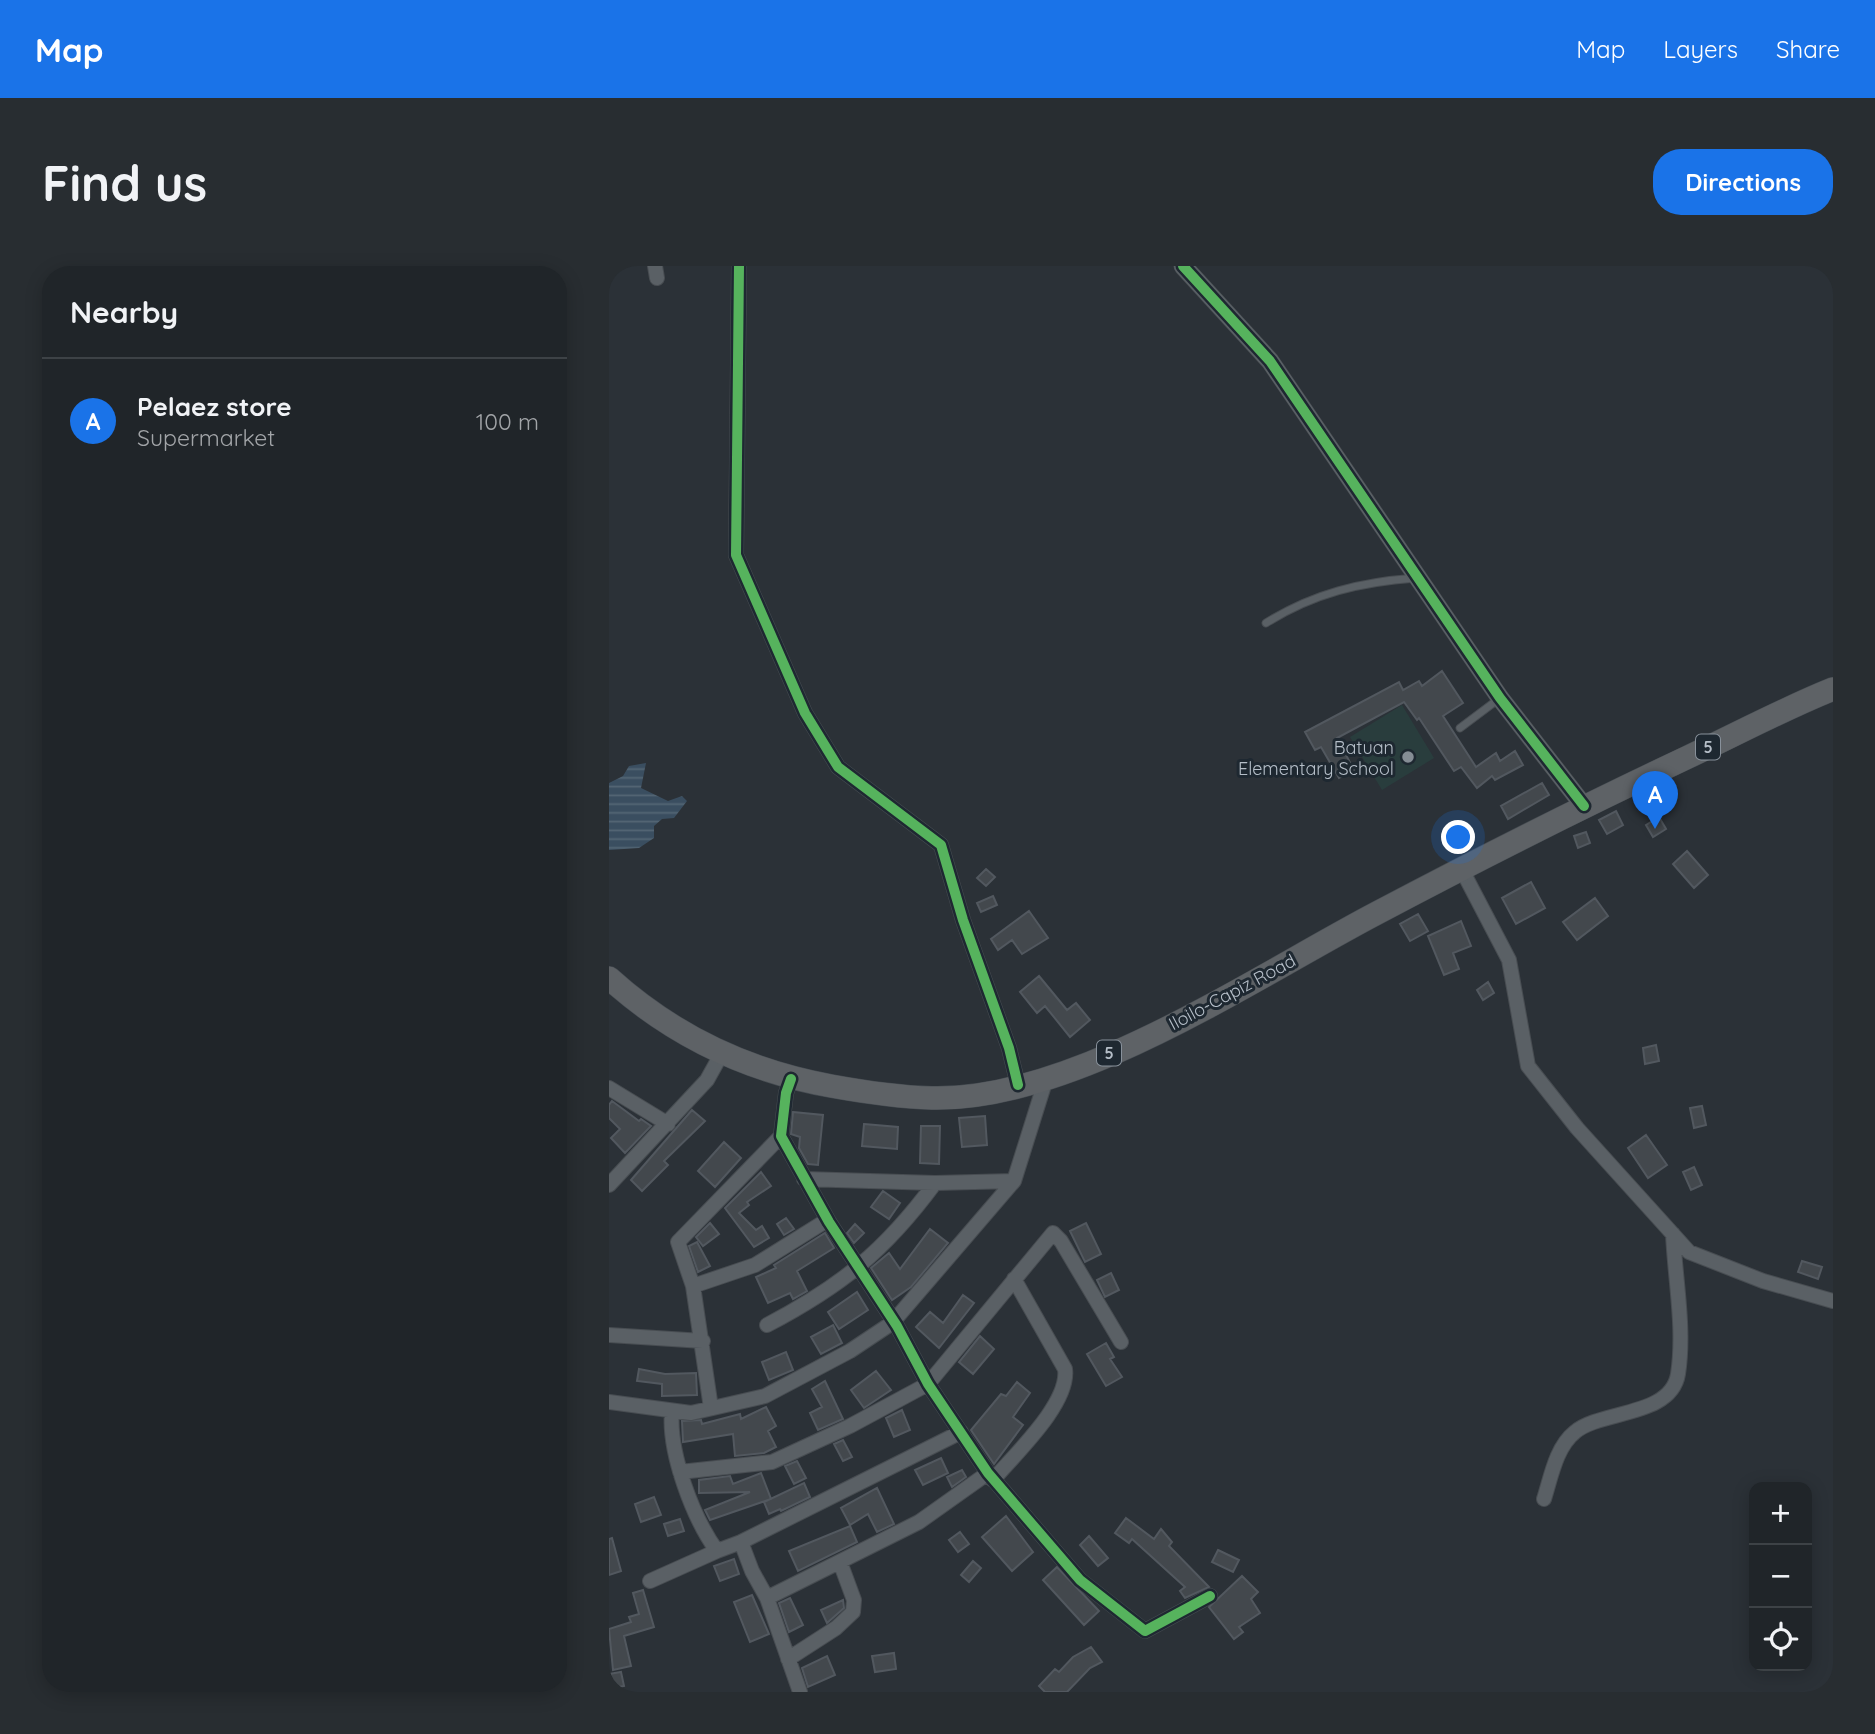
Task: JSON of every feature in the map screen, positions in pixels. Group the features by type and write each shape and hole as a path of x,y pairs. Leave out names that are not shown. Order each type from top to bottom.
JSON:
{"highway":[{"name":"Iloilo-Capiz Road","path":"609,978 641,1007 722,1053 791,1079 867,1092 934,1098 1046,1079 1184,1019 1364,919 1584,806 1833,689"}],"street":[{"path":"739,266 736,555 805,713 838,767 941,845 963,920 1009,1048 1018,1085"},
{"path":"1183,266 1270,361 1500,698 1584,806"},
{"path":"1462,870 1509,960 1528,1066 1577,1128 1673,1234 1699,1258 1833,1301"},
{"path":"609,1185 707,1080 722,1053"},
{"path":"711,1408 693,1286 678,1242 781,1136 791,1079"},
{"path":"609,1402 691,1413 765,1396 850,1352 892,1322 1014,1181 1046,1079"},
{"path":"610,1091 668,1124"},
{"path":"781,1136 829,1222 928,1384 991,1477 1080,1580 1145,1631 1210,1596"},
{"path":"804,1179 935,1183 1014,1181"},
{"path":"767,1325 859,1269 898,1230 935,1183"},
{"path":"693,1286 755,1265 824,1222 829,1222"},
{"path":"680,1472 772,1462 850,1426 928,1384 1053,1233 1061,1241 1121,1342"},
{"path":"1544,1499 1564,1443 1576,1430 1654,1403 1670,1392 1678,1375 1679,1307 1673,1234"},
{"path":"767,1598 919,1522 991,1477 1045,1418 1065,1390 1065,1369 1014,1279"},
{"path":"609,1335 666,1341 703,1341"},
{"path":"672,1411 672,1445 680,1472 707,1537 717,1551"},
{"path":"650,1581 741,1542 961,1432"},
{"path":"741,1542 767,1598 800,1692"},
{"path":"788,1659 836,1628 853,1612 854,1600 840,1562"}],"lane":[{"path":"1266,623 1322,593 1379,581 1417,578"},
{"path":"1460,728 1500,698"}],"green space":[{"path":"1402,705 1434,758 1382,790 1350,737"}],"water":[{"path":"646,763 641,788 668,801 682,796 687,801 674,818 662,819 654,826 654,838 639,848 609,850 609,783 623,776 629,766"}],"building":[{"path":"1442,671 1463,703 1443,716 1476,767 1496,753 1500,761 1515,751 1523,765 1495,780 1492,776 1477,788 1461,767 1454,771 1419,718 1417,720 1404,702 1337,738 1354,770 1339,778 1321,747 1315,750 1305,732 1399,682 1403,690 1419,681 1422,686"},
{"path":"1542,783 1549,795 1508,819 1501,806"},
{"path":"1616,811 1623,825 1607,834 1599,820"},
{"path":"1659,817 1666,829 1653,837 1646,825"},
{"path":"1586,832 1590,843 1578,848 1574,836"},
{"path":"1687,851 1708,875 1694,888 1673,864"},
{"path":"986,869 995,877 986,886 977,878"},
{"path":"1531,882 1545,908 1516,924 1502,898"},
{"path":"993,896 997,905 981,912 977,903"},
{"path":"1595,898 1608,916 1577,940 1563,922"},
{"path":"1029,911 1048,938 1022,954 1012,940 998,950 991,939"},
{"path":"1418,914 1428,931 1410,941 1400,924"},
{"path":"1461,921 1471,946 1453,953 1459,969 1444,975 1428,936"},
{"path":"1039,976 1067,1010 1076,1003 1090,1020 1070,1037 1045,1006 1037,1013 1020,992"},
{"path":"1488,982 1494,993 1483,1000 1477,990"},
{"path":"1656,1045 1659,1061 1645,1064 1643,1048"},
{"path":"612,1101 639,1121 641,1119 651,1126 625,1153 611,1138 620,1129 609,1118 609,1105"},
{"path":"1702,1106 1706,1125 1694,1128 1690,1108"},
{"path":"692,1110 705,1121 664,1161 668,1165 642,1191 631,1180"},
{"path":"793,1112 823,1115 818,1165 808,1164 799,1148 800,1137 791,1134"},
{"path":"985,1116 987,1145 962,1147 959,1118"},
{"path":"864,1124 898,1127 897,1149 862,1146"},
{"path":"921,1126 940,1126 939,1164 920,1163"},
{"path":"1646,1135 1667,1165 1648,1178 1628,1148"},
{"path":"724,1142 741,1158 715,1187 698,1171"},
{"path":"1694,1167 1702,1185 1691,1190 1683,1172"},
{"path":"761,1172 771,1186 747,1202 749,1205 739,1213 756,1230 762,1226 769,1238 754,1247 725,1208"},
{"path":"883,1191 900,1203 889,1219 871,1207"},
{"path":"786,1218 794,1229 784,1235 777,1224"},
{"path":"710,1223 719,1234 703,1246 696,1237"},
{"path":"1086,1223 1101,1254 1085,1262 1070,1231"},
{"path":"855,1224 864,1233 854,1243 847,1233"},
{"path":"930,1229 948,1243 911,1287 892,1300 871,1268 889,1253 900,1269"},
{"path":"825,1233 834,1248 797,1271 807,1291 793,1299 790,1293 768,1303 756,1277 776,1268 774,1265"},
{"path":"697,1242 710,1266 698,1272 689,1246"},
{"path":"1802,1261 1822,1267 1818,1279 1798,1272"},
{"path":"1111,1273 1119,1290 1105,1297 1097,1280"},
{"path":"857,1292 868,1310 839,1329 828,1312"},
{"path":"963,1295 974,1303 939,1348 916,1327 930,1312 943,1323"},
{"path":"833,1325 842,1343 821,1354 811,1337"},
{"path":"980,1336 994,1349 973,1374 959,1362"},
{"path":"1106,1343 1114,1357 1110,1359 1122,1377 1106,1386 1087,1354"},
{"path":"786,1352 793,1370 769,1380 762,1362"},
{"path":"639,1369 665,1374 696,1373 697,1395 662,1396 662,1384 637,1381"},
{"path":"876,1371 891,1390 864,1408 851,1390"},
{"path":"825,1381 843,1419 818,1430 810,1413 822,1407 812,1389"},
{"path":"1017,1382 1030,1393 1013,1417 1023,1425 994,1464 971,1430 1001,1394 1006,1396"},
{"path":"766,1407 776,1426 768,1431 776,1447 764,1453 735,1456 733,1434 683,1442 682,1421 701,1420 702,1424 740,1414 741,1419"},
{"path":"902,1410 910,1430 894,1437 886,1418"},
{"path":"843,1440 852,1457 843,1461 834,1444"},
{"path":"941,1458 948,1473 923,1485 915,1470"},
{"path":"797,1461 806,1478 794,1484 785,1466"},
{"path":"962,1470 966,1477 952,1487 947,1477"},
{"path":"761,1473 771,1499 710,1520 705,1510 750,1492 699,1493 699,1480 730,1476 733,1484"},
{"path":"804,1483 810,1497 769,1514 764,1502"},
{"path":"877,1488 894,1524 877,1532 868,1514 850,1525 841,1508"},
{"path":"654,1497 661,1515 641,1522 635,1504"},
{"path":"1006,1516 1033,1552 1012,1571 982,1537"},
{"path":"1126,1518 1154,1539 1161,1529 1172,1542 1169,1546 1209,1587 1185,1598 1180,1591 1185,1587 1132,1539 1129,1543 1115,1533"},
{"path":"680,1519 684,1531 668,1536 664,1524"},
{"path":"850,1526 857,1542 798,1571 789,1551"},
{"path":"960,1532 969,1544 958,1552 949,1540"},
{"path":"1089,1536 1108,1558 1098,1566 1080,1545"},
{"path":"612,1538 621,1571 609,1575 609,1539"},
{"path":"1218,1550 1239,1560 1233,1572 1212,1562"},
{"path":"734,1559 739,1574 720,1581 714,1566"},
{"path":"973,1561 981,1568 969,1582 961,1575"},
{"path":"1057,1567 1099,1611 1084,1625 1043,1580"},
{"path":"1242,1576 1258,1592 1251,1599 1260,1613 1239,1627 1243,1632 1234,1639 1209,1607"},
{"path":"643,1590 654,1627 624,1636 631,1666 613,1670 609,1629 631,1622 629,1617 639,1614 633,1593"},
{"path":"752,1595 769,1634 750,1642 734,1602"},
{"path":"790,1598 803,1625 789,1632 779,1603"},
{"path":"843,1600 844,1608 827,1623 821,1610"},
{"path":"1091,1647 1102,1662 1090,1668 1067,1692 1045,1692 1039,1686 1055,1669 1059,1672 1073,1657"},
{"path":"894,1653 896,1669 875,1672 872,1656"},
{"path":"827,1656 835,1675 808,1687 802,1668"},
{"path":"621,1672 624,1686 612,1688 609,1674"}],"cycle path":[{"path":"739,266 736,555 805,713 838,767 941,845 963,920 1009,1048 1018,1085"},
{"path":"1183,266 1270,361 1500,698 1584,806"},
{"path":"791,1079 786,1093 781,1136 829,1222 897,1326 928,1384 988,1473 1080,1580 1145,1631 1210,1596"}],"place":[{"name":"Batuan Elementary School","path":"1408,757"},
{"name":"Pelaez store","path":"1655,829"}]}
